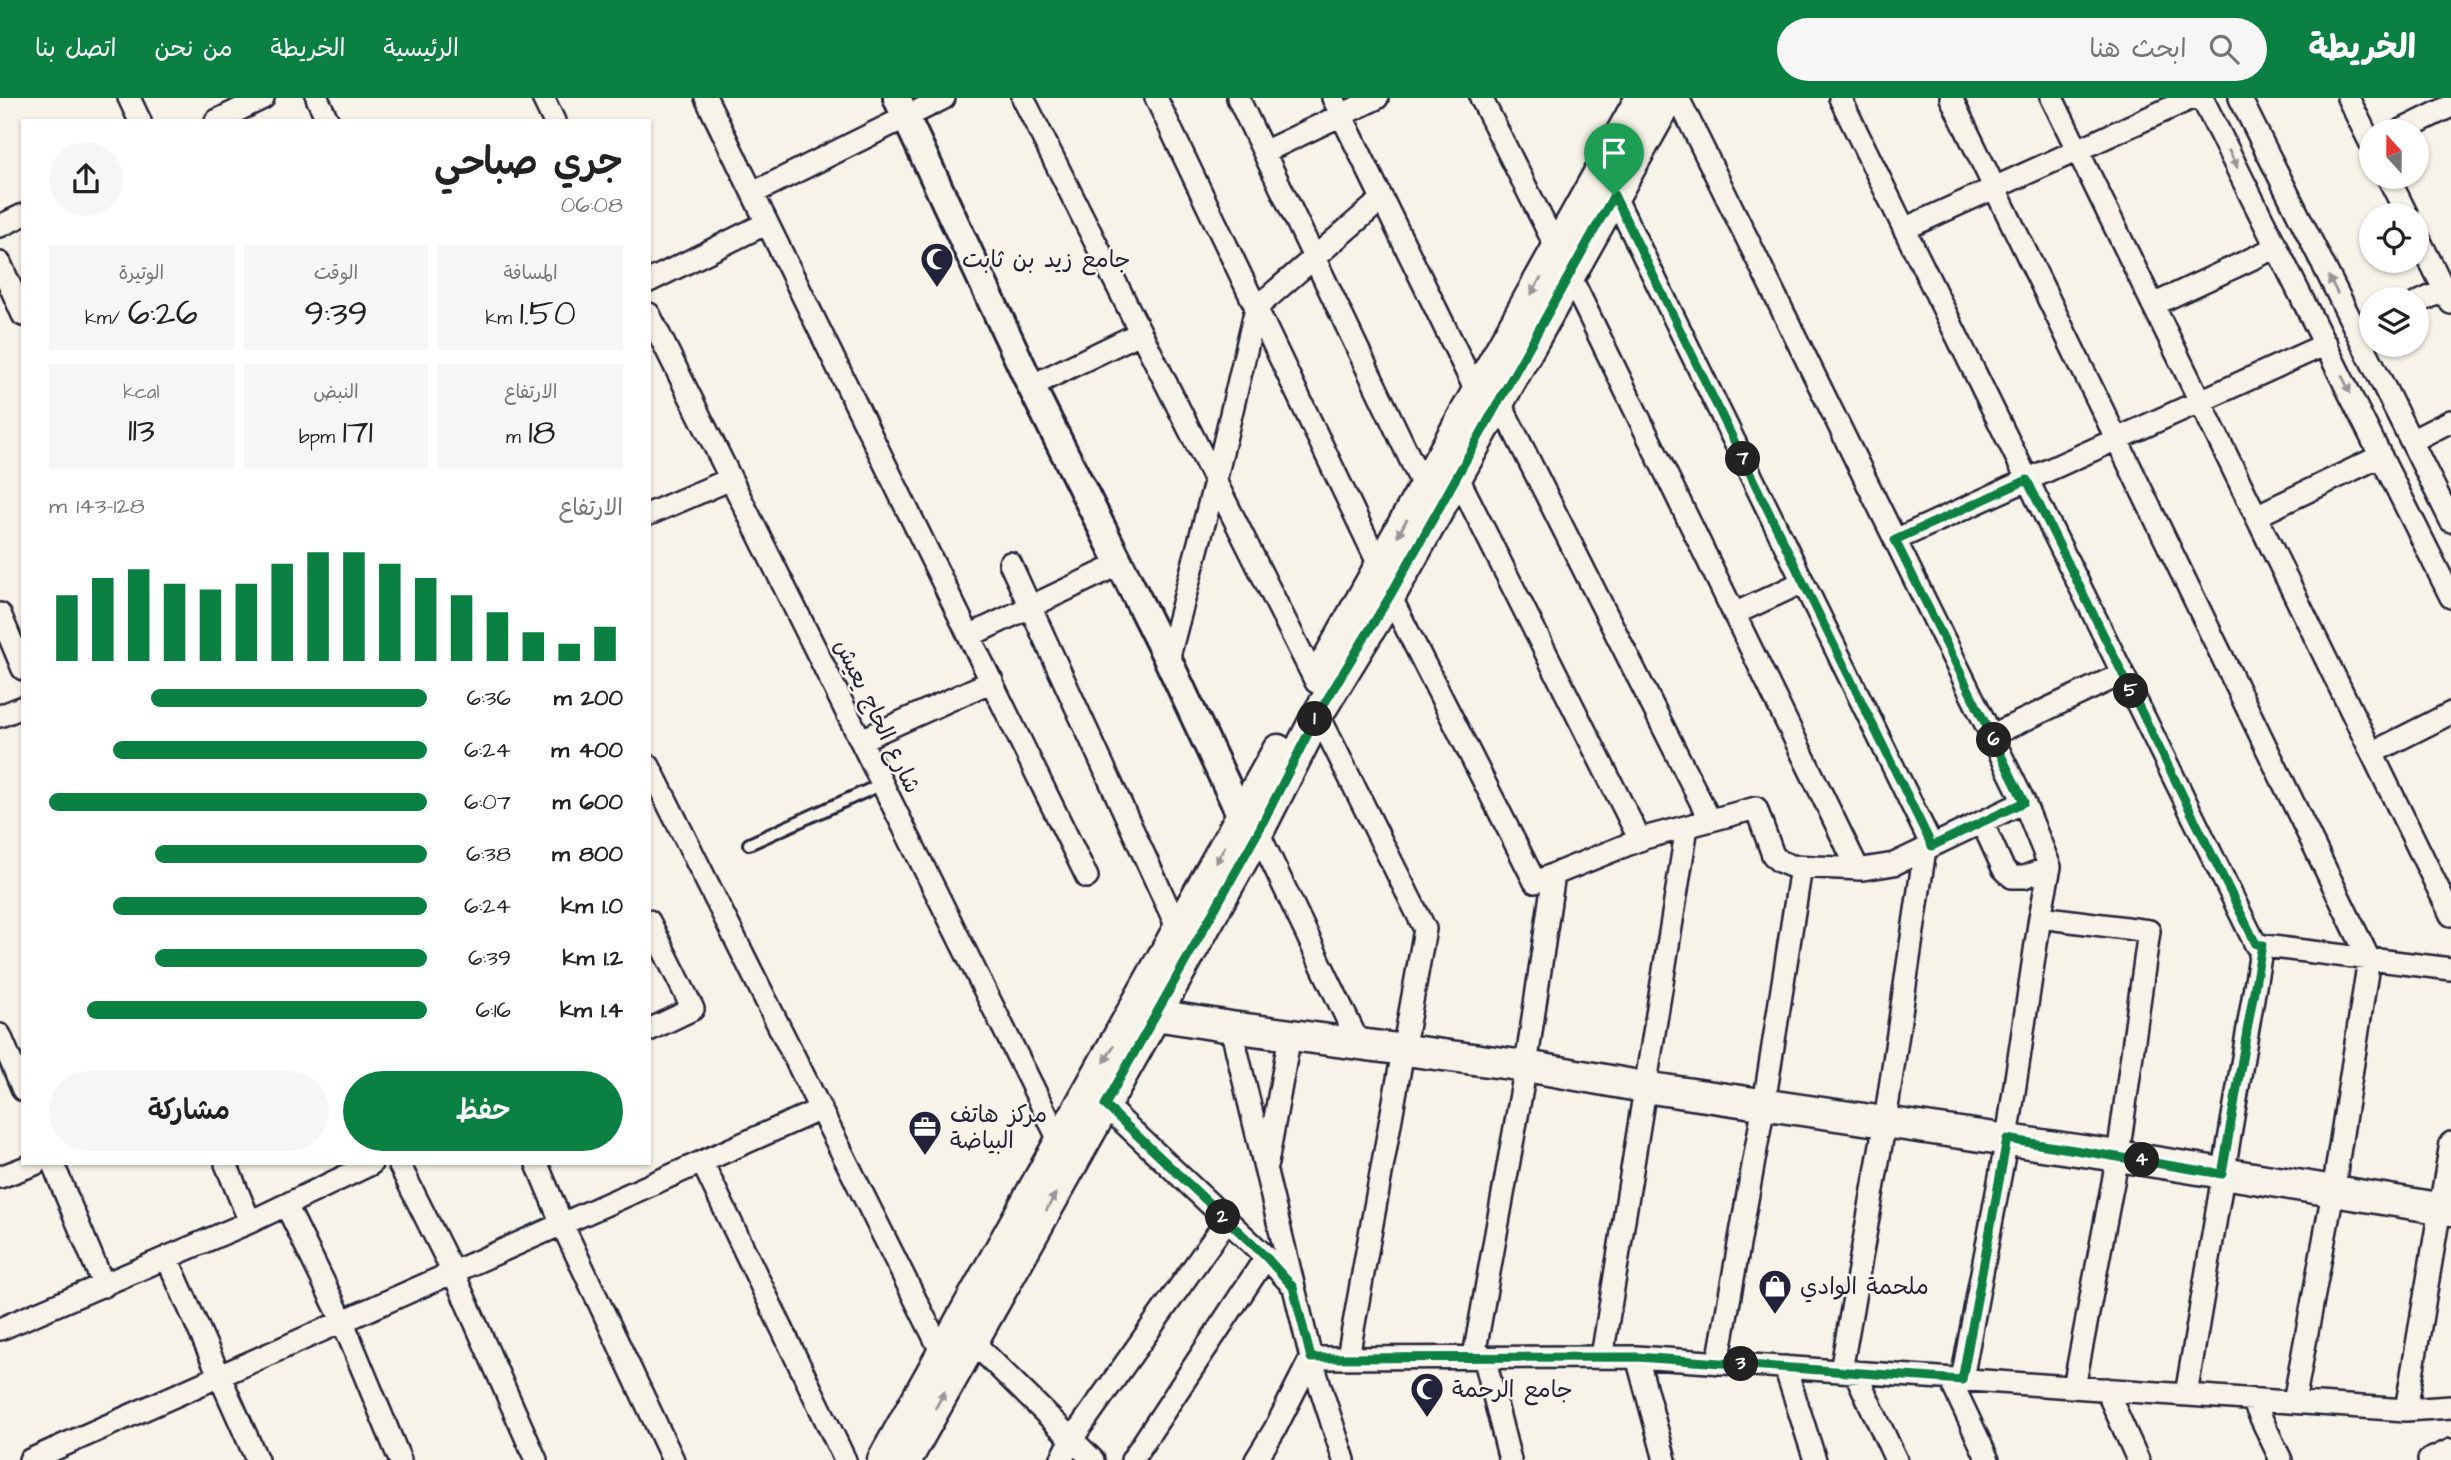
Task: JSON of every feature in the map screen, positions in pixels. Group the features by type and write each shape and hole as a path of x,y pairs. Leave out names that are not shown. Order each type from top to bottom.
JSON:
{"main road":[{"path":"906,1460 1156,1015 1316,682 1380,566 1424,488 1570,276 1669,98"},
{"path":"883,1460 1178,929 1250,824 1318,714 1390,596 1457,476 1488,397 1557,249 1637,100"},
{"path":"1156,1015 1526,1066 1644,1087 2007,1139 2446,1209"}],"street":[{"path":"129,98 139,119"},
{"path":"317,98 327,119"},
{"path":"543,98 553,119"},
{"path":"706,98 1087,877"},
{"path":"753,193 901,107 944,98"},
{"path":"1023,98 1316,682"},
{"path":"1156,98 1380,566"},
{"path":"1238,98 1424,488"},
{"path":"1264,152 1337,107 1377,98"},
{"path":"1481,98 1557,249"},
{"path":"1678,98 1992,735 2024,802 2050,867 2007,1139 1956,1379 1988,1460"},
{"path":"1840,98 2256,944 2451,969"},
{"path":"1951,98 2370,959 2333,1192 2294,1402"},
{"path":"2052,98 2372,753 2445,888 2451,915"},
{"path":"1904,229 2192,98"},
{"path":"2202,98 2451,597"},
{"path":"2240,98 2359,318"},
{"path":"2348,98 2359,120"},
{"path":"2424,119 2451,106"},
{"path":"901,107 1031,386 1359,1044"},
{"path":"1337,107 1382,199 1710,820"},
{"path":"222,119 256,108"},
{"path":"1614,195 1803,582 1928,848 1848,1372 1896,1460"},
{"path":"1168,660 1215,482 1256,308 1382,199"},
{"path":"0,226 21,216"},
{"path":"651,280 767,223"},
{"path":"2153,305 2277,247"},
{"path":"2429,257 2449,293 2429,299"},
{"path":"0,263 21,310"},
{"path":"1570,276 1858,869"},
{"name":"شارع الحاج يعيش","path":"651,318 1060,1142"},
{"path":"1031,386 1140,333"},
{"path":"1895,540 2326,344"},
{"path":"2376,357 2411,441 2451,521"},
{"path":"2411,441 2451,421"},
{"path":"2256,516 2381,456"},
{"path":"1457,476 1640,840"},
{"path":"651,513 731,479"},
{"path":"1010,563 1178,929"},
{"path":"969,636 1120,564"},
{"path":"1734,614 1803,582"},
{"path":"1390,596 1535,882 1640,840 1756,808 1773,855 1791,866 1858,869 1894,864 2024,802"},
{"path":"0,614 21,664"},
{"path":"1992,735 2122,674"},
{"path":"861,740 992,681"},
{"path":"0,716 21,708"},
{"path":"2372,753 2451,713"},
{"path":"1318,714 1426,929 1348,1357"},
{"path":"651,770 942,1353"},
{"path":"1982,822 2003,868 2012,877 2024,877 2050,867"},
{"path":"1602,1357 1687,827"},
{"path":"1718,1363 1764,1104 1801,867"},
{"path":"1510,1460 1479,1356 1554,874"},
{"path":"2040,917 2150,931 2118,1156 2074,1387"},
{"path":"651,925 692,1009 651,1029"},
{"path":"2186,1395 2262,945"},
{"path":"1231,1027 1311,1358 1344,1460"},
{"path":"0,1035 21,1085"},
{"path":"1265,1172 1290,1035"},
{"path":"1105,1105 1266,1257 1293,1287"},
{"path":"30,1460 821,1109"},
{"path":"2406,1410 2446,1209 2451,1143"},
{"path":"702,1162 845,1460"},
{"path":"0,1177 33,1165"},
{"path":"53,1165 104,1286"},
{"path":"226,1165 250,1222"},
{"path":"0,1329 250,1222 369,1165"},
{"path":"400,1165 453,1272 536,1460"},
{"path":"537,1165 562,1224 673,1460"},
{"path":"286,1205 342,1320 400,1460"},
{"path":"1061,1460 1072,1439 1227,1220"},
{"path":"1132,1460 1266,1257"},
{"path":"167,1258 257,1460"},
{"path":"973,1342 1093,1460"},
{"path":"1311,1358 1637,1357 2406,1410 2451,1408"},
{"path":"1637,1357 1665,1460"},
{"path":"1256,1460 1311,1358"},
{"path":"1785,1367 1813,1459"},
{"path":"2106,1389 2138,1460"},
{"path":"2252,1399 2281,1460"},
{"path":"2429,1460 2451,1450"}],"lane":[{"path":"750,844 882,784"}],"place":[{"name":"جامع زيد بن ثابت","path":"937,289"},
{"name":"مركز هاتف البياضة","path":"925,1157"},
{"name":"ملحمة الوادي","path":"1775,1316"},
{"name":"جامع الرحمة","path":"1427,1419"}],"route":[{"path":"1614,195 1932,846 2024,802 1895,540 2027,480 2256,944 2262,945 2222,1174 2007,1139 1962,1380 1637,1357 1311,1358 1293,1287 1266,1257 1105,1105 1258,832 1318,714 1390,596 1614,195"}]}
